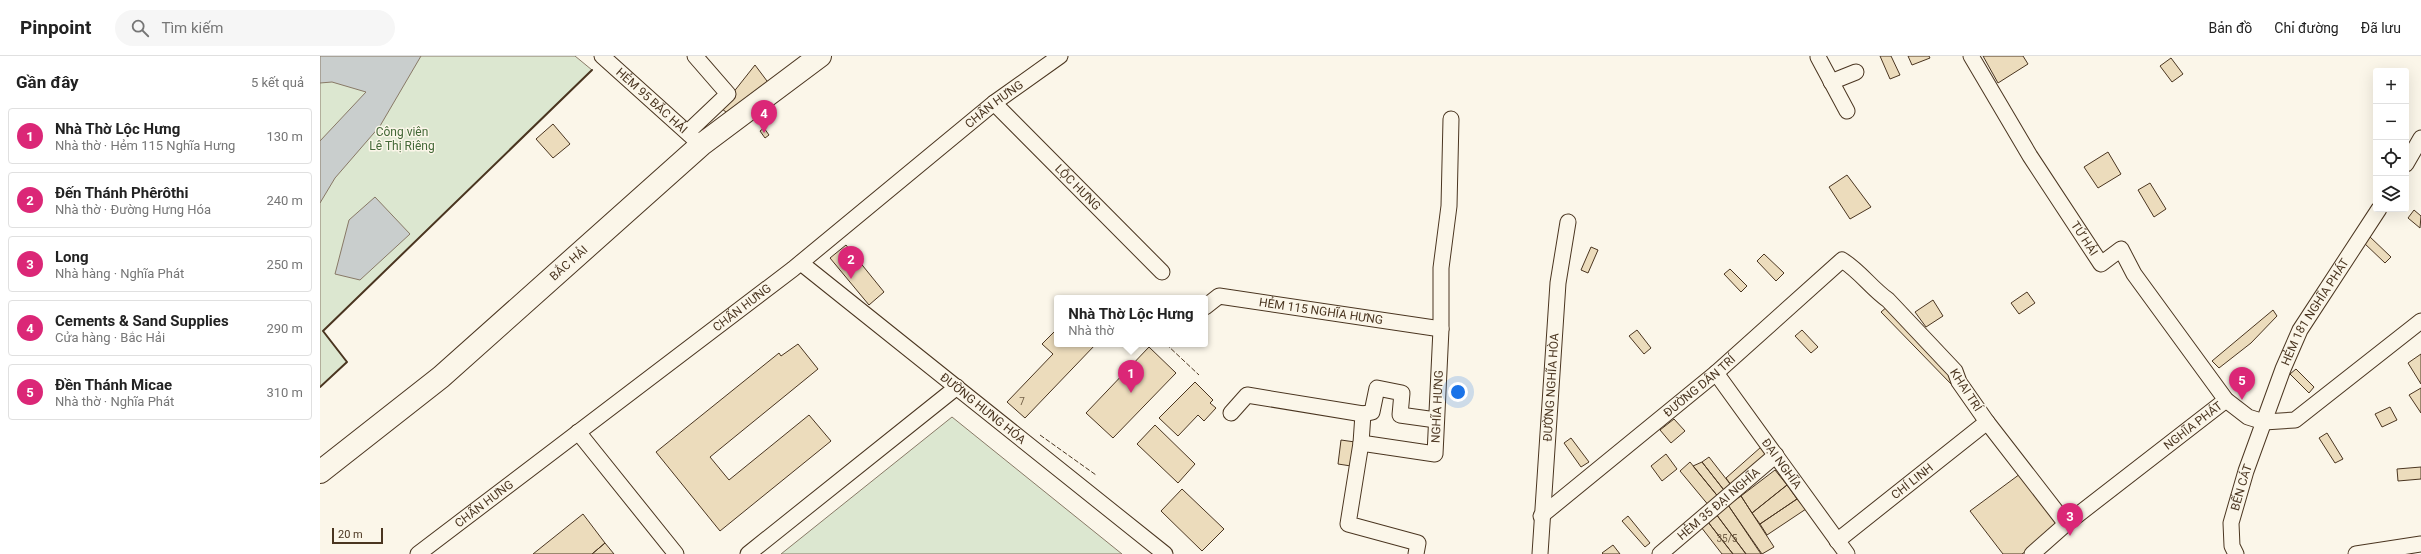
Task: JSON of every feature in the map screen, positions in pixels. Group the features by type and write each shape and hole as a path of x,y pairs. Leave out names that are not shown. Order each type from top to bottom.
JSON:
{"street":[{"name":"HẺM 95 BẮC HẢI","path":"602,56 694,139"},
{"path":"694,139 728,94 695,56"},
{"name":"BẮC HẢI","path":"320,472 441,377 694,139 820,56"},
{"name":"CHẤN HƯNG","path":"418,554 801,263 994,103 1060,56"},
{"name":"TỨ HẢI","path":"1970,56 2030,156 2101,264 2122,249 2134,274 2226,400"},
{"path":"1818,57 1847,111"},
{"path":"1831,82 1856,72"},
{"name":"LỘC HƯNG","path":"994,103 1162,272"},
{"name":"NGHĨA HƯNG","path":"1361,443 1435,454 1441,329 1441,268 1448,206 1452,119"},
{"path":"2409,159 2421,138"},
{"name":"HẺM 181 NGHĨA PHÁT","path":"2264,422 2300,330 2377,212"},
{"name":"ĐƯỜNG NGHĨA HÒA","path":"1540,554 1541,516 1558,283 1568,222"},
{"name":"ĐƯỜNG DÂN TRÍ","path":"1541,516 1716,373 1842,260 1854,268"},
{"name":"ĐƯỜNG HƯNG HÓA","path":"801,263 1165,554"},
{"name":"KHAI TRÍ","path":"1854,268 1956,371 1959,382 1987,422 2066,524"},
{"name":"HẺM 115 NGHĨA HƯNG","path":"1208,305 1219,296 1441,329"},
{"name":"NGHĨA PHÁT","path":"2032,554 2066,524 2226,400 2248,417 2264,422 2295,420 2421,321"},
{"name":"ĐẠI NGHĨA","path":"1716,373 1847,554"},
{"path":"748,554 957,387"},
{"path":"1231,413 1247,395 1363,414 1372,412 1377,388 1402,392 1400,415 1436,420"},
{"path":"1363,414 1361,443 1348,524 1418,543 1416,554"},
{"name":"CHÍ LINH","path":"1837,541 1987,422"},
{"name":"BẾN CÁT","path":"2236,554 2232,546 2231,523 2264,422"},
{"path":"578,432 676,554"},
{"name":"HẺM 35 ĐẠI NGHĨA","path":"1660,554 1776,455"},
{"path":"2356,554 2421,544"}],"green space":[{"name":"Công viên Lê Thị Riêng","path":"320,56 575,56 592,70 323,331 347,362 320,387"},
{"path":"952,417 1122,554 781,554"}],"shaded area":[{"path":"320,56 421,56 380,126 335,178 320,203 320,141 366,92 332,82 320,83"},
{"path":"375,197 410,234 360,280 335,274 349,220"}],"building":[{"path":"1880,56 1891,56 1900,75 1890,79"},
{"path":"1908,56 1929,56 1930,58 1912,65"},
{"path":"1983,56 2023,56 2028,64 1998,83"},
{"path":"2171,58 2183,74 2172,82 2160,66"},
{"path":"755,65 770,85 732,117 721,108"},
{"path":"553,124 570,144 553,158 536,139"},
{"path":"764,128 769,135 765,138 760,131"},
{"path":"2108,152 2121,174 2098,188 2084,167"},
{"path":"1847,175 1871,207 1850,219 1829,187"},
{"path":"2150,183 2166,209 2154,217 2138,190"},
{"path":"2414,210 2421,216 2420,228 2408,218"},
{"path":"2369,236 2391,257 2385,263 2363,242"},
{"path":"846,245 884,292 869,305 830,258"},
{"path":"1591,247 1598,250 1588,273 1581,270"},
{"path":"1764,254 1784,273 1776,281 1757,261"},
{"path":"1730,269 1747,286 1741,292 1724,274"},
{"path":"2027,292 2035,303 2019,314 2011,303"},
{"path":"1933,300 1943,316 1926,327 1915,312"},
{"path":"1888,306 1959,378 1952,385 1881,312"},
{"path":"2273,310 2277,316 2251,343 2219,368 2212,361"},
{"path":"1637,330 1651,348 1644,354 1629,336"},
{"path":"1802,330 1818,347 1811,353 1795,336"},
{"path":"1054,332 1054,347 1093,347 1025,418 1007,402 1053,354 1042,344"},
{"path":"798,344 818,369 710,457 729,480 809,415 831,441 720,531 656,452 779,353 781,356"},
{"path":"1149,347 1176,373 1113,438 1086,413"},
{"path":"2421,354 2421,384 2408,363"},
{"path":"2296,369 2314,387 2309,393 2290,374"},
{"path":"1195,382 1213,400 1210,403 1216,408 1204,421 1198,415 1178,436 1159,418"},
{"path":"2421,388 2421,413 2409,395"},
{"path":"2390,407 2397,420 2382,427 2375,414"},
{"path":"1674,419 1685,431 1671,443 1660,430"},
{"path":"1155,425 1195,464 1178,483 1137,444"},
{"path":"2327,433 2343,459 2335,463 2319,438"},
{"path":"1571,438 1589,462 1581,467 1564,443"},
{"path":"1341,440 1355,442 1351,466 1338,464"},
{"path":"1761,447 1770,458 1734,489 1726,478"},
{"path":"1666,454 1677,469 1662,481 1651,466"},
{"path":"1709,457 1734,489 1727,494 1702,462"},
{"path":"1690,462 1720,499 1710,507 1680,471"},
{"path":"1702,462 1727,494 1720,499 1693,466"},
{"path":"2421,467 2421,479 2398,481 2397,469"},
{"path":"1775,470 1787,485 1752,513 1741,496"},
{"path":"2020,474 2060,525 2022,554 2003,554 1970,511"},
{"path":"1787,485 1797,499 1760,524 1752,513"},
{"path":"1182,489 1224,529 1202,551 1161,511"},
{"path":"1741,496 1774,547 1762,554 1728,505"},
{"path":"1797,499 1806,509 1767,535 1760,524"},
{"path":"1728,505 1761,554 1746,554 1716,514"},
{"path":"583,514 605,543 592,554 533,554"},
{"path":"1716,514 1746,554 1733,554 1708,522"},
{"path":"1628,516 1650,543 1645,547 1622,521"},
{"path":"1708,522 1733,554 1722,554 1701,527"},
{"path":"605,543 614,554 592,554"},
{"path":"1613,545 1620,554 1602,553"}],"fence":[{"path":"1169,347 1199,375"},
{"path":"1040,435 1096,475"}],"wall":[{"path":"320,387 347,362 323,331 592,70"}],"place":[{"name":"Cements & Sand Supplies","path":"764,133"},
{"name":"Đến Thánh Phêrôthi","path":"851,279"},
{"name":"Nhà Thờ Lộc Hưng","path":"1131,393"},
{"name":"Đền Thánh Micae","path":"2242,400"},
{"name":"Long","path":"2070,536"}]}
